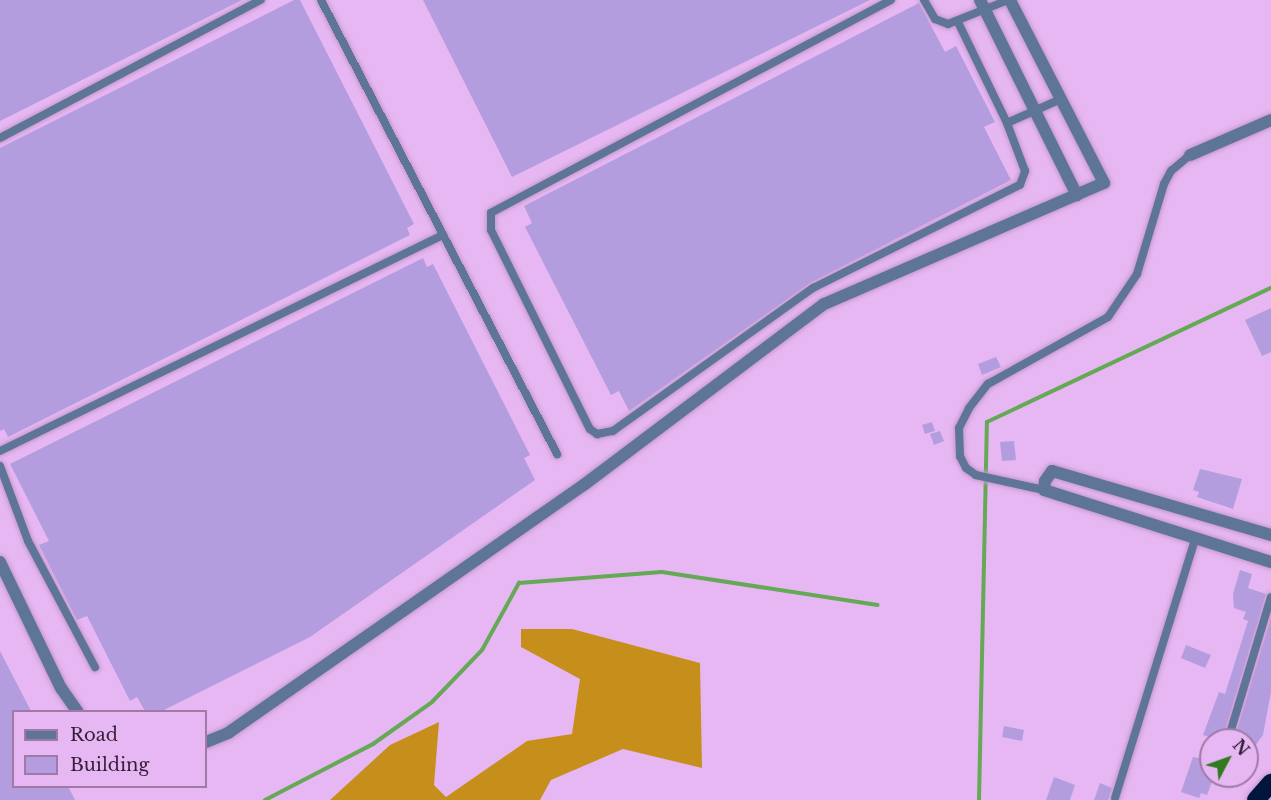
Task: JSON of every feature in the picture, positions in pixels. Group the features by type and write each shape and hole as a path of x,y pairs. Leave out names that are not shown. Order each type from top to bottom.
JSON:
{"highway":[{"path":"1256,800 1271,783"}],"street":[{"path":"207,742 228,733 585,484 824,304 1104,183 1009,0"},
{"path":"982,6 1077,195"},
{"path":"1190,155 1271,120"},
{"path":"1267,533 1052,471 1046,475 1044,490 1195,540 1271,562"},
{"path":"0,562 3,578 61,688 77,710"}],"lane":[{"path":"0,138 261,0"},
{"path":"321,0 557,454"},
{"path":"891,0 491,213 490,230 590,429 597,434 613,431 813,288 1014,191 1020,185 1025,171 1007,123 958,22"},
{"path":"924,0 940,23 958,22 982,6 1009,0"},
{"path":"1007,123 1061,99"},
{"path":"1044,490 976,476 966,468 960,456 959,428 969,408 988,384 1108,317 1137,274 1164,184 1171,171 1190,155"},
{"path":"0,451 443,235"},
{"path":"0,466 28,541 95,667"},
{"path":"1116,798 1195,540"},
{"path":"1232,728 1271,597"}],"shaded area":[{"path":"521,629 572,629 700,663 702,768 623,749 551,780 540,800 330,800 390,745 439,722 434,785 446,797 527,741 572,734 580,679 521,647"}],"building":[{"path":"0,0 242,0 0,121"},
{"path":"294,0 300,0 414,224 407,228 410,235 8,437 4,429 0,431 0,148"},
{"path":"423,0 870,0 512,177"},
{"path":"919,3 945,52 956,46 995,122 984,127 1011,180 810,283 629,411 619,391 611,395 525,227 532,223 524,206"},
{"path":"423,258 427,267 433,264 530,455 524,458 535,480 310,637 164,710 144,710 137,697 130,701 87,616 77,620 39,545 49,541 10,464"},
{"path":"1271,308 1271,352 1262,356 1245,320"},
{"path":"996,357 1001,367 982,375 978,364"},
{"path":"932,422 935,431 925,434 922,425"},
{"path":"940,431 944,441 934,445 930,434"},
{"path":"1014,441 1016,460 1002,461 1000,442"},
{"path":"1200,469 1242,479 1233,509 1197,497 1199,492 1193,490"},
{"path":"1240,570 1252,574 1248,588 1266,594 1226,728 1206,728 1219,692 1225,694 1248,621 1243,619 1246,612 1234,608 1233,594"},
{"path":"1271,618 1271,692 1263,735 1259,740 1259,728 1238,728"},
{"path":"1186,645 1211,655 1205,668 1181,658"},
{"path":"0,651 30,710 12,710 12,788 69,788 75,800 0,800"},
{"path":"1004,726 1024,730 1022,741 1002,737"},
{"path":"1193,757 1199,758 1199,788 1210,788 1207,795 1201,793 1199,798 1181,792"},
{"path":"1054,777 1075,785 1070,800 1046,800"},
{"path":"1100,783 1112,788 1108,800 1094,800"}],"waterway":[{"path":"979,800 987,422 1271,288"},
{"path":"265,800 373,744 432,702 482,650 519,583 662,572 877,605"}]}
